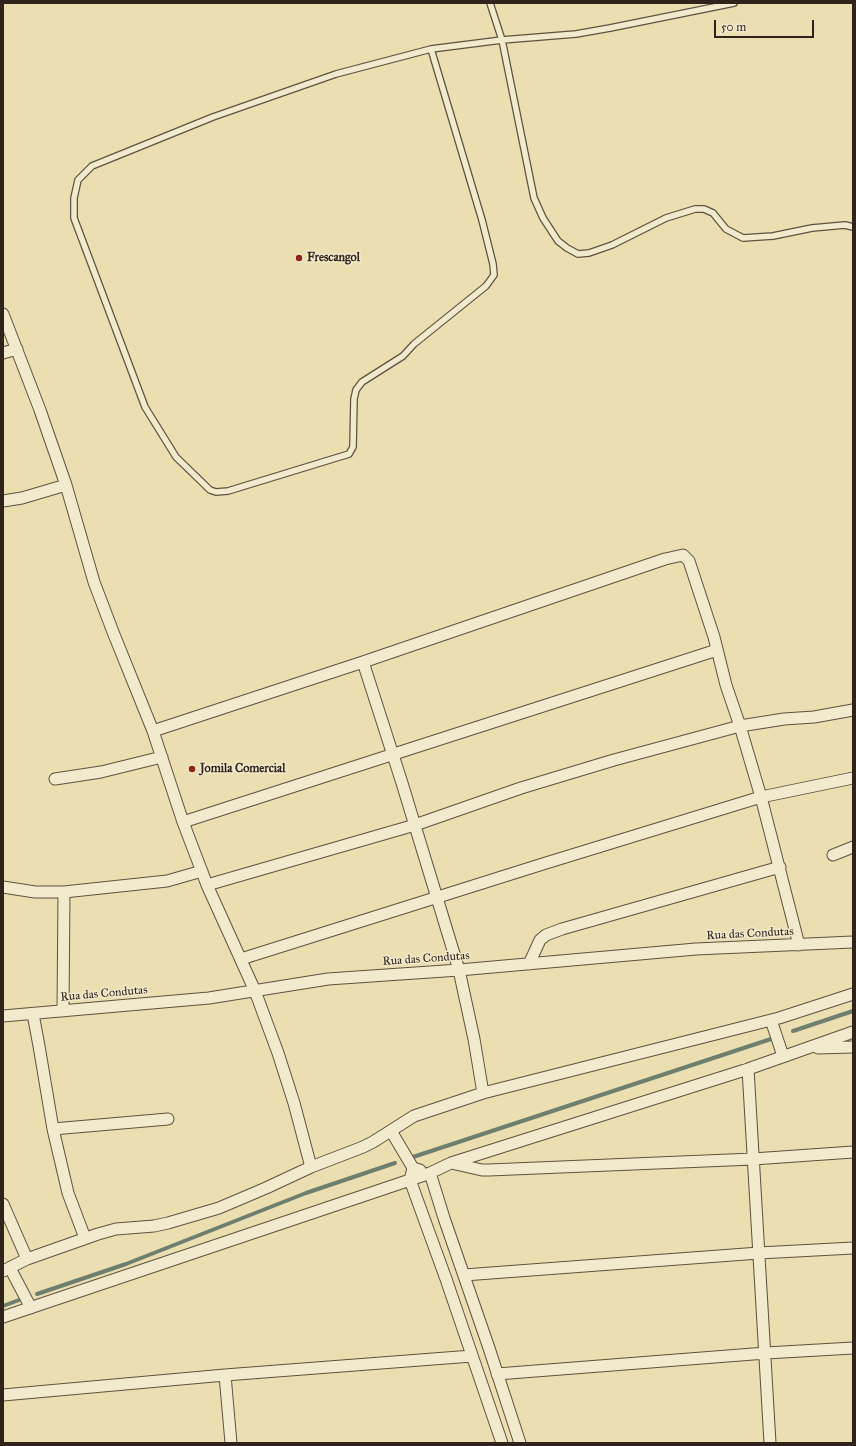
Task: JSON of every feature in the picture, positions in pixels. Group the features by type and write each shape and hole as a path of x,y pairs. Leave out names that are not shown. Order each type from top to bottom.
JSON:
{"street":[{"path":"3,314 40,410 66,485 94,582 153,731 183,822 207,885 255,991 278,1053 294,1103 310,1167"},
{"path":"3,353 17,349"},
{"path":"3,501 22,498 66,485"},
{"path":"153,731 363,662 665,559 683,555 689,561 717,650 726,685 740,726 780,867 799,945"},
{"path":"183,822 717,650"},
{"path":"363,662 394,754 459,970 474,1039 483,1093"},
{"path":"207,885 415,825 521,788 614,760 740,726 784,719 814,717 853,710"},
{"path":"55,779 101,772 162,757"},
{"path":"241,959 761,797 853,778"},
{"path":"832,855 853,847"},
{"path":"529,964 540,940 546,935 562,929 780,867"},
{"path":"3,887 34,892 64,892 167,881 202,871"},
{"path":"63,1011 64,892"},
{"name":"Rua das Condutas","path":"3,1016 208,998 328,979 459,970 696,949 853,942"},
{"path":"28,1302 6,1269 27,1259 85,1238 116,1229 154,1226 219,1208 310,1167 363,1147 414,1116 483,1093 772,1020 853,994"},
{"path":"33,1014 40,1046 53,1130 68,1193 85,1238"},
{"path":"772,1020 783,1056"},
{"path":"3,1317 28,1302 410,1180 430,1173 450,1163 748,1069 853,1032"},
{"path":"807,1048 853,1047"},
{"path":"748,1069 766,1353 770,1443"},
{"path":"53,1130 168,1119"},
{"path":"391,1131 413,1168 410,1180 502,1443"},
{"path":"450,1163 482,1170 489,1170 753,1159 853,1152"},
{"path":"413,1168 430,1173"},
{"path":"430,1173 520,1443"},
{"path":"3,1204 27,1259"},
{"path":"464,1275 759,1253 853,1248"},
{"path":"497,1374 766,1353 853,1348"},
{"path":"3,1395 225,1375 472,1356"},
{"path":"225,1375 231,1443"}],"lane":[{"path":"490,3 502,40 534,198 543,218 558,240 567,248 578,254 589,254 612,245 666,218 699,209 704,209 713,213 726,229 743,238 773,236 812,228 845,225 853,227"},
{"path":"431,49 482,220 493,264 494,275 486,286 414,344 403,356 362,382 356,390 354,399 353,447 349,454 228,491 216,492 210,490 176,457 145,407 74,218 74,198 78,180 92,166 213,117 336,74 431,49 502,40 576,34 734,3"}],"waterway":[{"path":"793,1031 853,1011"},
{"path":"413,1157 771,1039"},
{"path":"37,1294 126,1264 306,1193 395,1163"},
{"path":"3,1306 19,1300"}],"place":[{"name":"Frescangol","path":"299,258"},
{"name":"Jomila Comercial","path":"192,769"}]}
